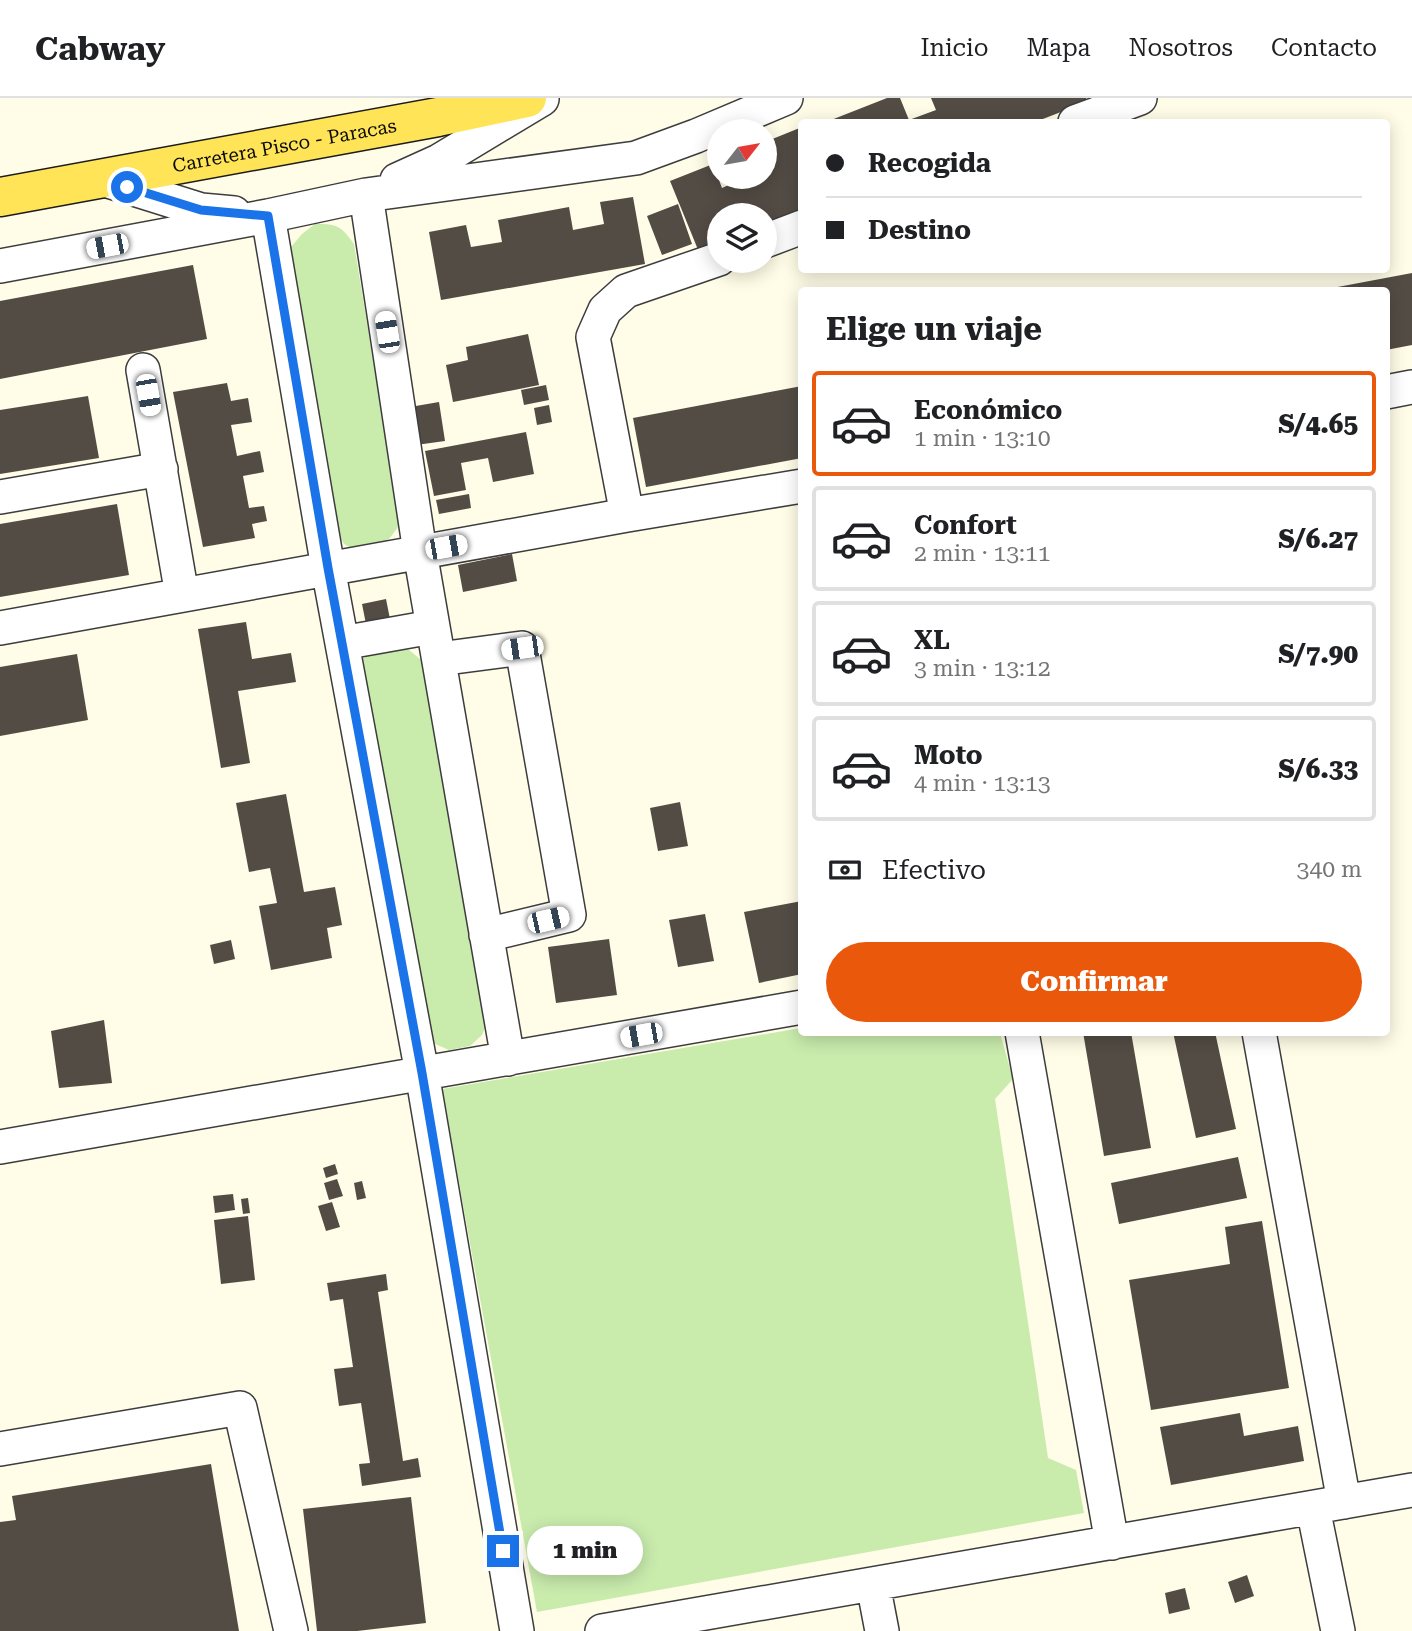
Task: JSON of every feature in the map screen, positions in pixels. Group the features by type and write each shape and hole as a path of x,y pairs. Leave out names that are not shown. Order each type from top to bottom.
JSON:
{"main road":[{"name":"Carretera Pisco - Paracas","path":"0,197 438,117 527,98"}],"street":[{"path":"366,195 439,161 545,98"},
{"path":"0,266 366,195 636,158 786,98"},
{"path":"1083,119 1139,98"},
{"path":"102,179 201,210 268,216"},
{"path":"366,195 432,627 508,1059"},
{"path":"268,216 328,568 422,1073 517,1631"},
{"path":"777,236 798,229"},
{"path":"627,515 593,337 605,310 626,291 707,262"},
{"path":"143,370 182,595"},
{"path":"1390,390 1412,387"},
{"path":"0,497 161,469"},
{"path":"0,628 798,487"},
{"path":"342,643 432,627"},
{"path":"439,659 522,648 567,902 569,915 486,935"},
{"path":"0,1147 798,1008"},
{"path":"1023,1036 1112,1543"},
{"path":"1260,1036 1329,1505 1338,1631"},
{"path":"0,1450 240,1408 291,1631"},
{"path":"602,1631 1412,1490"},
{"path":"873,1584 881,1631"}],"green space":[{"path":"315,224 338,227 354,244 400,524 384,543 360,553 344,544 334,527 291,247"},
{"path":"398,646 409,650 425,663 490,1016 482,1035 470,1046 449,1050 435,1044 423,1028 360,661 375,650"},
{"path":"798,1029 798,1036 1001,1036 1013,1079 995,1099 1048,1458 1076,1470 1084,1513 537,1612 442,1089"}],"building":[{"path":"887,98 900,98 909,119 834,119"},
{"path":"931,98 1086,98 1087,102 1043,119 912,119 936,110"},
{"path":"798,129 798,219 777,226 777,203 707,203 707,255 701,257 670,181 707,166 707,189 777,189 777,137"},
{"path":"633,197 645,264 441,300 429,232 466,225 471,247 502,242 498,220 569,207 573,230 604,224 600,202"},
{"path":"678,204 692,244 662,255 647,216"},
{"path":"193,265 207,339 0,379 0,301"},
{"path":"1412,273 1412,345 1390,349 1390,287 1338,287"},
{"path":"528,334 539,385 453,402 446,365 468,360 466,347"},
{"path":"227,383 231,401 248,398 252,422 231,425 237,456 260,451 264,472 243,476 249,508 264,506 267,521 252,524 255,538 203,547 173,392"},
{"path":"546,385 549,400 524,405 521,390"},
{"path":"798,387 798,459 646,487 633,418"},
{"path":"88,396 99,458 0,474 0,410"},
{"path":"439,402 445,441 416,445 410,407"},
{"path":"549,405 552,422 537,425 534,408"},
{"path":"526,432 534,474 493,482 488,458 461,463 466,490 434,496 425,451"},
{"path":"469,494 471,508 439,514 436,500"},
{"path":"117,504 129,575 0,597 0,524"},
{"path":"512,554 517,581 463,592 458,565"},
{"path":"386,599 390,619 366,624 362,604"},
{"path":"246,622 252,659 291,653 296,682 238,691 250,763 221,768 198,629"},
{"path":"77,654 88,720 0,736 0,667"},
{"path":"286,794 304,892 335,887 342,925 327,928 332,958 271,970 259,906 277,903 270,868 249,872 236,803"},
{"path":"680,802 688,846 658,851 650,808"},
{"path":"798,902 798,975 759,983 744,912"},
{"path":"705,914 714,961 678,967 669,920"},
{"path":"609,939 617,995 556,1003 548,947"},
{"path":"231,940 235,959 214,964 210,945"},
{"path":"104,1020 112,1083 59,1088 51,1031"},
{"path":"1084,1036 1132,1036 1151,1148 1104,1156"},
{"path":"1174,1036 1216,1036 1236,1129 1196,1138"},
{"path":"1238,1157 1247,1198 1119,1224 1111,1183"},
{"path":"335,1164 338,1174 326,1178 323,1168"},
{"path":"337,1179 343,1196 329,1200 324,1183"},
{"path":"362,1181 366,1198 357,1200 354,1183"},
{"path":"233,1194 235,1210 215,1213 213,1196"},
{"path":"248,1198 250,1213 243,1214 241,1199"},
{"path":"332,1202 340,1227 326,1231 318,1206"},
{"path":"248,1216 255,1280 221,1284 214,1220"},
{"path":"1262,1221 1289,1388 1151,1410 1129,1280 1230,1264 1225,1227"},
{"path":"386,1274 388,1290 378,1292 403,1461 418,1458 421,1477 362,1486 359,1464 370,1463 361,1403 339,1406 334,1369 353,1367 343,1299 330,1301 327,1283"},
{"path":"1240,1413 1244,1436 1298,1426 1304,1461 1171,1485 1160,1427"},
{"path":"211,1464 239,1631 0,1631 0,1522 16,1520 12,1496"},
{"path":"411,1497 426,1623 357,1631 317,1631 303,1509"},
{"path":"1247,1575 1254,1596 1235,1603 1228,1582"},
{"path":"1185,1588 1190,1609 1169,1614 1165,1593"}],"route":[{"path":"127,187 201,210 268,216 328,568 422,1073 503,1551"}]}
